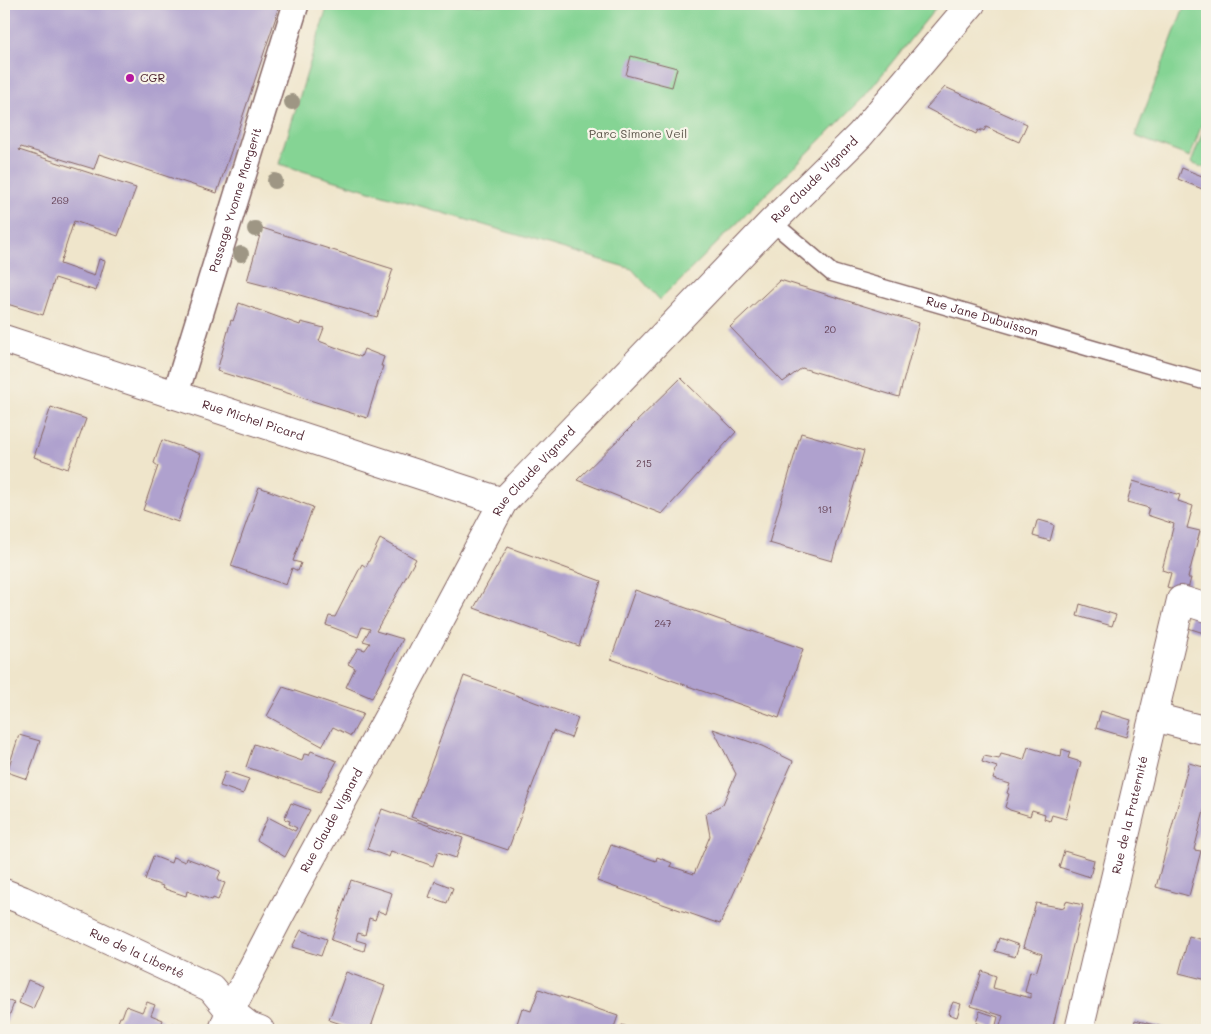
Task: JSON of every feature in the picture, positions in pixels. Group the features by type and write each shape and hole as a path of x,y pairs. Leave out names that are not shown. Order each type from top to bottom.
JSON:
{"street":[{"name":"Passage Yvonne Margerit","path":"175,396 296,4"},
{"name":"Rue Claude Vignard","path":"227,1021 281,913 503,502 772,222 860,135 971,4"},
{"name":"Rue Michel Picard","path":"4,339 503,502"},
{"name":"Rue de la Fraternité","path":"1079,1030 1181,600 1207,608"},
{"path":"1154,717 1207,731"},
{"name":"Rue de la Liberté","path":"4,893 211,988 227,1021 260,1030"}],"lane":[{"name":"Rue Jane Dubuisson","path":"772,222 832,273 1207,382"}],"green space":[{"name":"Parc Simone Veil","path":"328,4 939,4 863,98 660,300 632,269 279,164"},
{"path":"1185,4 1207,4 1207,110 1190,157 1135,136"},
{"path":"1207,121 1207,169 1191,163"}],"building":[{"name":"CGR","path":"4,4 278,4 277,14 217,193 99,154 94,169 21,147 19,150 136,188 118,236 74,221 60,264 94,276 99,259 105,261 96,291 55,278 43,315 4,303"},
{"path":"631,56 677,68 672,87 626,75"},
{"path":"945,87 1027,124 1019,142 986,127 984,131 978,130 976,134 926,108"},
{"path":"1182,168 1207,178 1207,191 1178,179"},
{"path":"262,228 393,269 377,317 247,281"},
{"path":"780,280 919,323 899,397 802,368 783,382 730,327"},
{"path":"239,303 300,325 301,322 324,328 319,341 361,357 364,349 384,357 367,418 217,371 231,320 233,321"},
{"path":"681,378 736,432 662,514 577,480"},
{"path":"51,407 86,419 68,469 34,457"},
{"path":"801,433 864,451 832,561 769,543"},
{"path":"162,440 201,454 178,522 143,510 158,466 154,463"},
{"path":"1133,481 1180,495 1178,501 1193,506 1187,528 1200,531 1188,578 1191,578 1187,593 1167,587 1171,573 1162,570 1174,524 1147,515 1149,508 1127,502"},
{"path":"259,487 313,507 293,561 301,563 298,571 292,568 286,585 231,566"},
{"path":"1207,514 1207,532 1203,531"},
{"path":"1037,521 1053,524 1050,541 1033,536"},
{"path":"380,539 416,559 376,631 403,639 372,698 346,687 355,668 348,664 358,648 365,650 370,643 363,641 370,629 362,627 358,637 326,625 329,616 335,617 362,564 366,567"},
{"path":"508,547 601,581 579,646 474,608"},
{"path":"635,590 803,649 779,718 611,659"},
{"path":"1080,604 1116,615 1112,626 1077,616"},
{"path":"1192,609 1207,613 1207,634 1188,628"},
{"path":"464,676 578,718 571,738 553,731 508,850 411,817"},
{"path":"283,687 363,714 351,736 333,727 322,746 267,716"},
{"path":"1101,711 1131,720 1126,737 1096,728"},
{"path":"713,729 762,746 793,761 720,924 597,881 611,845 656,861 657,857 672,863 670,866 694,874 710,836 706,814 723,804 736,774"},
{"path":"19,735 40,741 27,779 7,772"},
{"path":"254,744 302,761 304,754 309,755 311,751 337,761 320,792 246,767"},
{"path":"1028,747 1061,757 1062,749 1070,752 1068,758 1081,762 1066,819 1052,815 1050,821 1044,819 1045,814 1032,810 1030,816 1005,807 1010,784 993,779 997,767 982,762 984,756 999,759 1001,754 1024,760"},
{"path":"1189,763 1207,768 1207,799 1194,850 1201,851 1189,896 1156,887"},
{"path":"225,771 249,779 243,794 220,786"},
{"path":"291,803 310,810 285,857 257,840 268,817 295,831 297,828 289,824 290,821 284,819"},
{"path":"382,809 463,838 456,858 438,852 433,866 391,851 389,857 367,849"},
{"path":"1064,851 1094,860 1090,877 1059,867"},
{"path":"153,856 171,863 173,857 185,862 186,858 221,871 218,878 219,881 225,883 218,900 213,898 212,900 187,891 186,896 145,880"},
{"path":"351,880 392,893 386,914 378,911 375,920 369,918 365,935 358,933 356,940 366,943 364,951 331,940"},
{"path":"435,881 453,888 447,903 429,897"},
{"path":"1066,901 1083,905 1052,1030 999,1029 1003,1016 971,1006 982,971 996,976 993,988 1031,998 1031,994 1025,992 1030,971 1036,973 1042,954 1023,947 1036,903 1064,908"},
{"path":"301,930 327,939 321,956 292,947"},
{"path":"1189,936 1207,941 1207,980 1179,973"},
{"path":"999,938 1019,945 1015,957 995,951"},
{"path":"346,972 385,986 370,1030 359,1030 329,1020"},
{"path":"28,980 43,986 33,1009 19,1003"},
{"path":"539,989 618,1016 613,1030 515,1030 522,1008 531,1011"},
{"path":"4,999 14,1003 4,1030"},
{"path":"147,1002 155,1005 151,1015 163,1020 159,1030 115,1030 126,1006 142,1012"},
{"path":"953,1002 961,1004 957,1017 948,1014"},
{"path":"980,1011 998,1017 995,1029 976,1023"},
{"path":"1135,1020 1174,1030 1133,1030"},
{"path":"172,1023 189,1030 169,1030"},
{"path":"622,1025 636,1030 620,1030"}],"place":[{"name":"CGR","path":"130,78"}]}
